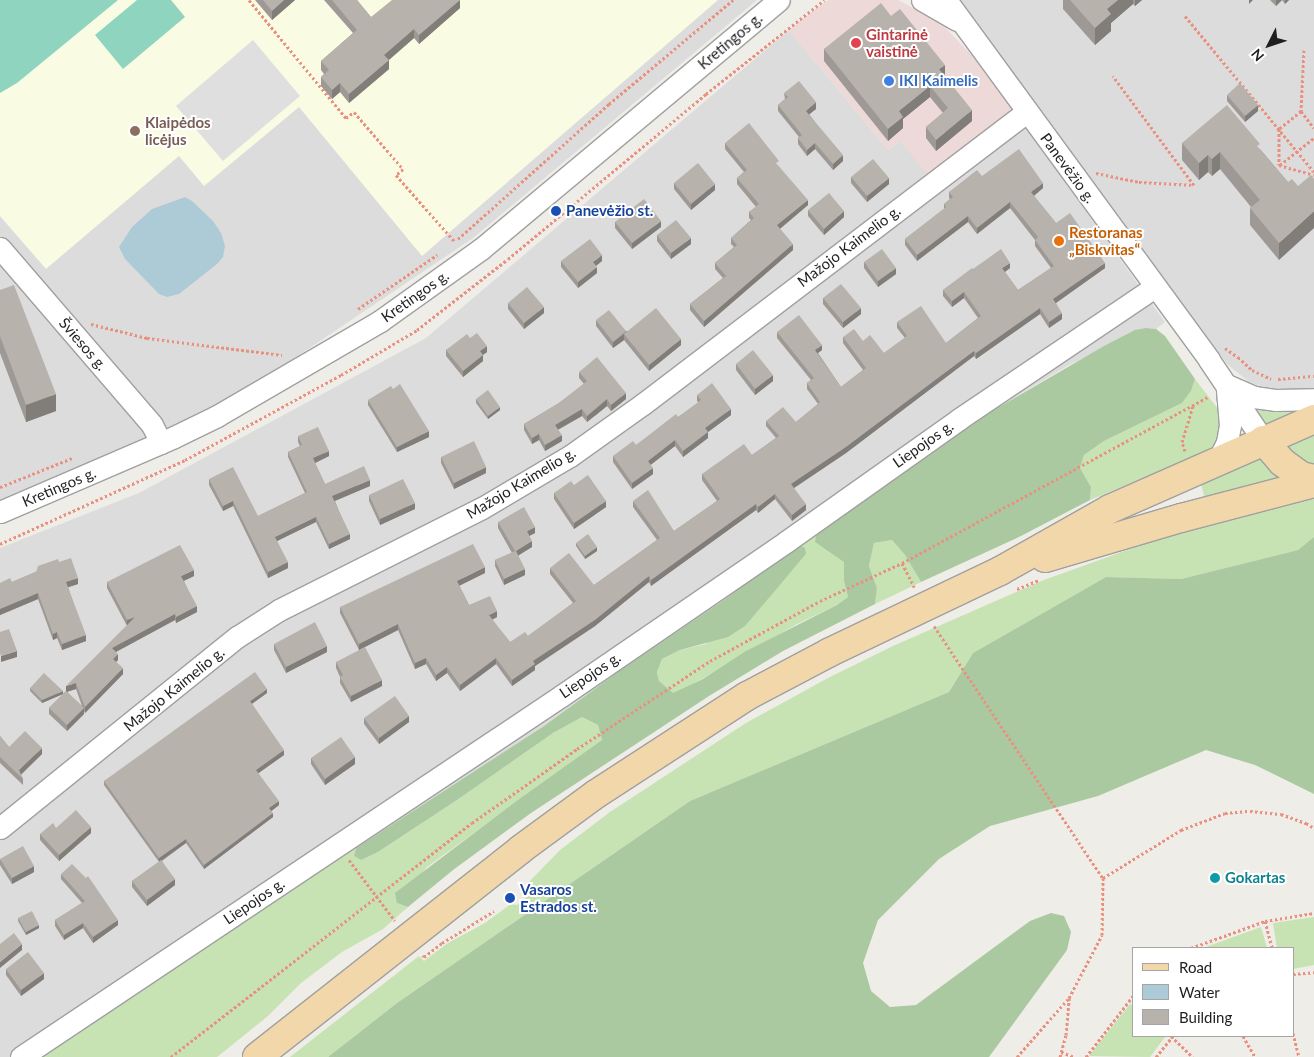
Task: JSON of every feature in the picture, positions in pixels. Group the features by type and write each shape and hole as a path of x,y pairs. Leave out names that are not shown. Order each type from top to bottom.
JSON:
{"main road":[{"path":"256,1057 521,849 596,794 659,751 755,692 830,652 1000,571 1110,509 1314,419"},
{"path":"1263,440 1282,462 1301,476 1314,481"},
{"path":"1000,571 1314,481"},
{"path":"1169,482 1181,518"}],"street":[{"name":"Kretingos g.","path":"0,512 161,443 217,416 380,321 452,271 779,0"},
{"name":"Panevėžio g.","path":"922,0 962,23"},
{"name":"Panevėžio g.","path":"946,0 1227,385 1263,440"},
{"name":"Mažojo Kaimelio g.","path":"0,828 237,637 280,610 482,508 570,456 644,404 1026,112"},
{"name":"Šviesos g.","path":"0,248 152,425 161,443"},
{"name":"Liepojos g.","path":"21,1057 561,696 787,541 958,419 1155,287"},
{"name":"Panevėžio g.","path":"1227,385 1254,397 1275,400 1314,399"},
{"path":"1218,460 1227,442 1230,425 1227,385"}],"path":[{"path":"249,0 346,118 354,112 403,169 396,176 455,242 609,104 733,0"},
{"path":"1185,16 1314,173"},
{"path":"1304,50 1302,111 1314,128"},
{"path":"1088,170 1139,182 1194,185 1113,76"},
{"path":"1279,129 1302,111"},
{"path":"1279,129 1279,166"},
{"path":"1279,166 1314,138"},
{"path":"1279,166 1314,173"},
{"path":"352,313 438,254"},
{"path":"58,316 147,338 290,356 282,361"},
{"path":"1225,348 1238,356 1252,370 1272,379 1314,376"},
{"path":"171,1057 472,823 577,749 710,661 820,602 902,563 1193,405"},
{"path":"0,487 81,454"},
{"path":"902,563 924,608 953,657 1103,878 1102,935 1069,998 1017,1057"},
{"path":"1103,878 1181,830 1225,813 1250,810 1281,814 1314,828"},
{"path":"1194,947 1265,921 1314,913"},
{"path":"1265,921 1272,947"},
{"path":"1294,974 1314,972"},
{"path":"1086,1057 1132,997"},
{"path":"1060,1057 1066,1035 1069,998"},
{"path":"1156,1057 1171,1037"},
{"path":"1173,1037 1193,1057"},
{"path":"1244,1037 1255,1057"},
{"path":"1294,1037 1298,1057"},
{"path":"1061,1052 1075,1057"}],"shaded area":[{"path":"0,0 757,0 473,238 274,372 184,422 0,500"},
{"name":"Klaipėdos licėjus","path":"0,0 718,0 422,256 299,107 204,186 179,156 46,269 0,216"},
{"path":"828,0 898,0 940,22 978,62 1013,109 928,175 900,141 888,150 789,30"},
{"path":"959,0 1314,0 1314,389 1278,392 1249,382 1227,364"},
{"path":"789,30 888,150 900,141 1013,109 1165,322 1156,329 1146,328 1069,365 982,417 796,544 724,600 622,669 544,726 83,1025 37,1057 0,1057 0,548 139,493 426,338"},
{"path":"253,40 300,96 223,161 176,106"}],"green space":[{"path":"0,0 118,0 17,83 0,93"},
{"path":"137,0 171,0 185,17 123,69 95,35"},
{"path":"1156,329 1165,336 1195,379 1191,391 1182,403 1104,441 1084,455 1080,468 1091,487 1090,500 1021,536 921,582 905,555 892,540 874,543 869,566 877,588 875,604 783,651 709,696 531,813 453,870 408,907 397,903 395,893 518,800 602,740 598,725 582,717 553,733 378,852 361,860 354,856 356,848 544,726 622,669 724,600 796,544 805,548 806,554 745,626 728,637 680,650 662,659 657,672 659,681 673,693 703,679 746,651 837,605 848,597 844,581 844,562 815,542 816,532 982,417 1104,346 1135,330"},
{"path":"1195,379 1225,418 1217,441 1208,451 1090,500 1091,487 1080,468 1084,455 1104,441 1182,403 1191,391"},
{"path":"1246,399 1314,406 1262,427"},
{"path":"1314,430 1314,465 1311,466 1279,447"},
{"path":"1260,457 1291,482 1206,503 1201,484"},
{"path":"1314,499 1314,537 1298,550 1181,579 1106,577 973,653 949,692 690,801 397,1003 328,1057 290,1057 419,956 424,961 448,943 485,923 511,904 517,905 533,892 527,884 560,850 610,812 746,723 828,678 893,646 1044,580 1155,540"},
{"path":"816,532 815,542 844,561 844,581 848,597 837,605 797,624 673,694 659,681 657,672 662,659 680,650 706,644 792,570 806,554 796,544"},
{"path":"1314,537 1314,794 1255,765 1206,750 1098,796 990,826 939,859 878,920 863,963 871,991 890,1007 916,1005 1030,921 1051,913 1064,916 1071,932 1067,950 989,1057 328,1057 397,1003 690,801 949,692 973,653 1106,577 1181,579 1298,550"},
{"path":"892,540 905,555 921,582 875,604 877,588 869,566 874,543"},
{"path":"582,717 598,725 602,740 427,867 397,903 408,907 383,929 342,952 301,983 268,1016 217,1057 37,1057 83,1025 356,848 354,856 361,860 378,852 553,733"},
{"path":"1314,917 1314,965 1294,969 1294,947 1277,947 1273,923"},
{"path":"1261,927 1267,947 1206,947"},
{"path":"1130,1004 1132,1005 1132,1037 1165,1037 1150,1057 1089,1056"}],"water":[{"path":"185,197 192,201 213,221 221,233 225,246 223,257 217,264 179,294 167,297 159,294 125,259 119,247 132,227 152,209"}],"building":[{"path":"263,0 284,0 272,11"},
{"path":"332,0 357,0 371,17 392,0 460,0 419,35 414,29 384,55 389,60 349,94 340,83 332,90 321,77 329,70 321,61 357,30"},
{"path":"1070,0 1118,0 1107,9 1111,14 1095,28"},
{"name":"IKI Kaimelis","path":"881,3 891,16 900,9 945,65 939,69 972,110 936,140 926,127 948,108 930,86 899,111 903,117 888,129 824,49"},
{"path":"799,81 816,102 806,111 843,155 833,164 815,143 807,150 798,138 802,135 778,105 788,97 784,93"},
{"path":"1240,83 1258,105 1245,116 1227,95"},
{"path":"1227,105 1260,144 1257,146 1288,182 1292,179 1298,186 1311,175 1314,179 1314,211 1279,243 1250,208 1260,200 1220,152 1212,159 1208,155 1199,163 1182,143"},
{"path":"749,123 779,161 776,163 808,200 777,225 793,244 704,321 690,304 726,276 715,263 737,245 731,238 754,218 749,212 759,204 737,178 747,170 725,143"},
{"path":"1019,149 1043,183 1031,192 1056,223 1070,213 1105,263 1053,299 1062,313 1049,322 1040,308 976,353 974,351 846,447 791,484 806,504 792,515 775,494 758,507 756,504 651,580 649,576 595,620 533,661 535,664 512,680 496,658 460,685 447,667 436,675 426,658 415,663 398,624 359,644 340,607 473,544 485,567 457,581 469,605 490,596 497,611 489,615 510,642 525,632 528,636 576,601 550,568 569,553 594,585 660,538 633,501 648,490 674,531 720,499 702,474 744,444 752,455 779,436 766,421 783,407 796,422 820,402 807,383 814,378 777,332 799,315 822,345 815,350 841,387 866,368 843,337 854,329 863,341 870,335 884,353 907,336 897,322 921,306 946,343 981,316 964,292 952,301 943,290 972,268 1001,249 1010,263 1002,268 1018,290 1054,266 1035,240 1038,237 1010,202 977,228 968,216 917,255 905,239 946,207 944,204 953,197 949,192 977,170 982,176"},
{"path":"873,159 889,178 867,196 851,177"},
{"path":"698,163 715,184 691,204 674,183"},
{"path":"829,193 844,211 824,229 808,210"},
{"path":"644,199 661,221 632,243 615,222"},
{"path":"676,220 691,238 671,253 657,235"},
{"path":"590,239 602,255 593,262 597,267 578,282 561,261"},
{"path":"882,249 896,268 878,281 864,262"},
{"path":"841,284 861,308 843,322 823,298"},
{"path":"14,285 56,394 26,405 0,336 0,290"},
{"path":"527,287 544,307 524,323 508,303"},
{"path":"656,308 681,339 649,365 624,334"},
{"path":"609,310 626,331 613,342 596,320"},
{"path":"477,333 487,346 480,351 483,355 463,371 446,350 467,334 470,338"},
{"path":"753,350 773,375 755,389 736,364"},
{"path":"597,357 626,393 611,405 607,399 587,416 582,409 555,425 562,435 545,445 539,434 532,438 524,424 559,403 587,381 579,372"},
{"path":"712,383 731,409 705,428 708,432 683,451 675,440 648,461 653,468 632,483 613,456 633,441 636,445 676,414 678,417 701,400 697,395"},
{"path":"400,384 429,431 397,447 368,400 391,386 393,389"},
{"path":"488,390 500,407 488,416 476,399"},
{"path":"318,427 329,451 313,458 325,484 364,466 370,480 332,496 350,534 329,544 316,517 275,537 288,562 268,572 233,501 223,506 209,479 233,467 258,516 307,492 288,452 302,445 298,436"},
{"path":"474,441 486,467 454,483 441,457"},
{"path":"588,475 606,501 574,523 554,493 571,481 574,485"},
{"path":"403,479 415,503 380,519 369,495"},
{"path":"524,507 535,527 527,531 532,541 516,551 525,569 504,579 495,560 515,551 498,522"},
{"path":"588,534 597,547 585,556 576,543"},
{"path":"180,545 194,570 181,576 197,606 176,617 175,614 112,648 118,654 113,659 123,668 85,707 76,683 66,686 135,617 127,620 107,582"},
{"path":"71,558 78,578 66,582 86,635 62,644 57,632 53,634 38,593 0,609 0,583 10,578 12,582 36,572 38,566 58,559 59,562"},
{"path":"315,622 327,646 286,667 274,644"},
{"path":"9,629 17,651 1,656 0,632"},
{"path":"365,647 382,680 351,696 340,677 343,675 336,662"},
{"path":"255,672 267,689 250,701 284,750 256,770 279,801 269,808 273,813 204,865 186,839 159,858 104,781"},
{"path":"44,673 63,691 42,700 30,688"},
{"path":"66,691 84,708 67,725 49,708"},
{"path":"395,696 409,716 379,738 364,718"},
{"path":"25,731 42,748 19,770 23,779 0,757 0,736 9,747"},
{"path":"341,737 355,757 325,779 311,758"},
{"path":"76,810 91,827 59,855 40,834 53,823 56,828"},
{"path":"23,846 34,866 12,878 0,859"},
{"path":"161,860 175,879 147,900 132,881"},
{"path":"72,864 86,878 88,876 118,920 93,937 83,923 64,935 55,920 85,901 61,874"},
{"path":"32,911 39,925 26,932 18,918"},
{"path":"14,933 22,944 0,962 0,944"},
{"path":"28,952 44,973 21,990 6,969"}],"place":[{"name":"Gintarinė vaistinė","path":"856,43"},
{"name":"IKI Kaimelis","path":"889,81"},
{"name":"Klaipėdos licėjus","path":"135,131"},
{"name":"Panevėžio st.","path":"556,211"},
{"name":"Restoranas „Biskvitas“","path":"1059,241"},
{"name":"Gokartas","path":"1215,878"},
{"name":"Vasaros Estrados st.","path":"510,898"}]}
